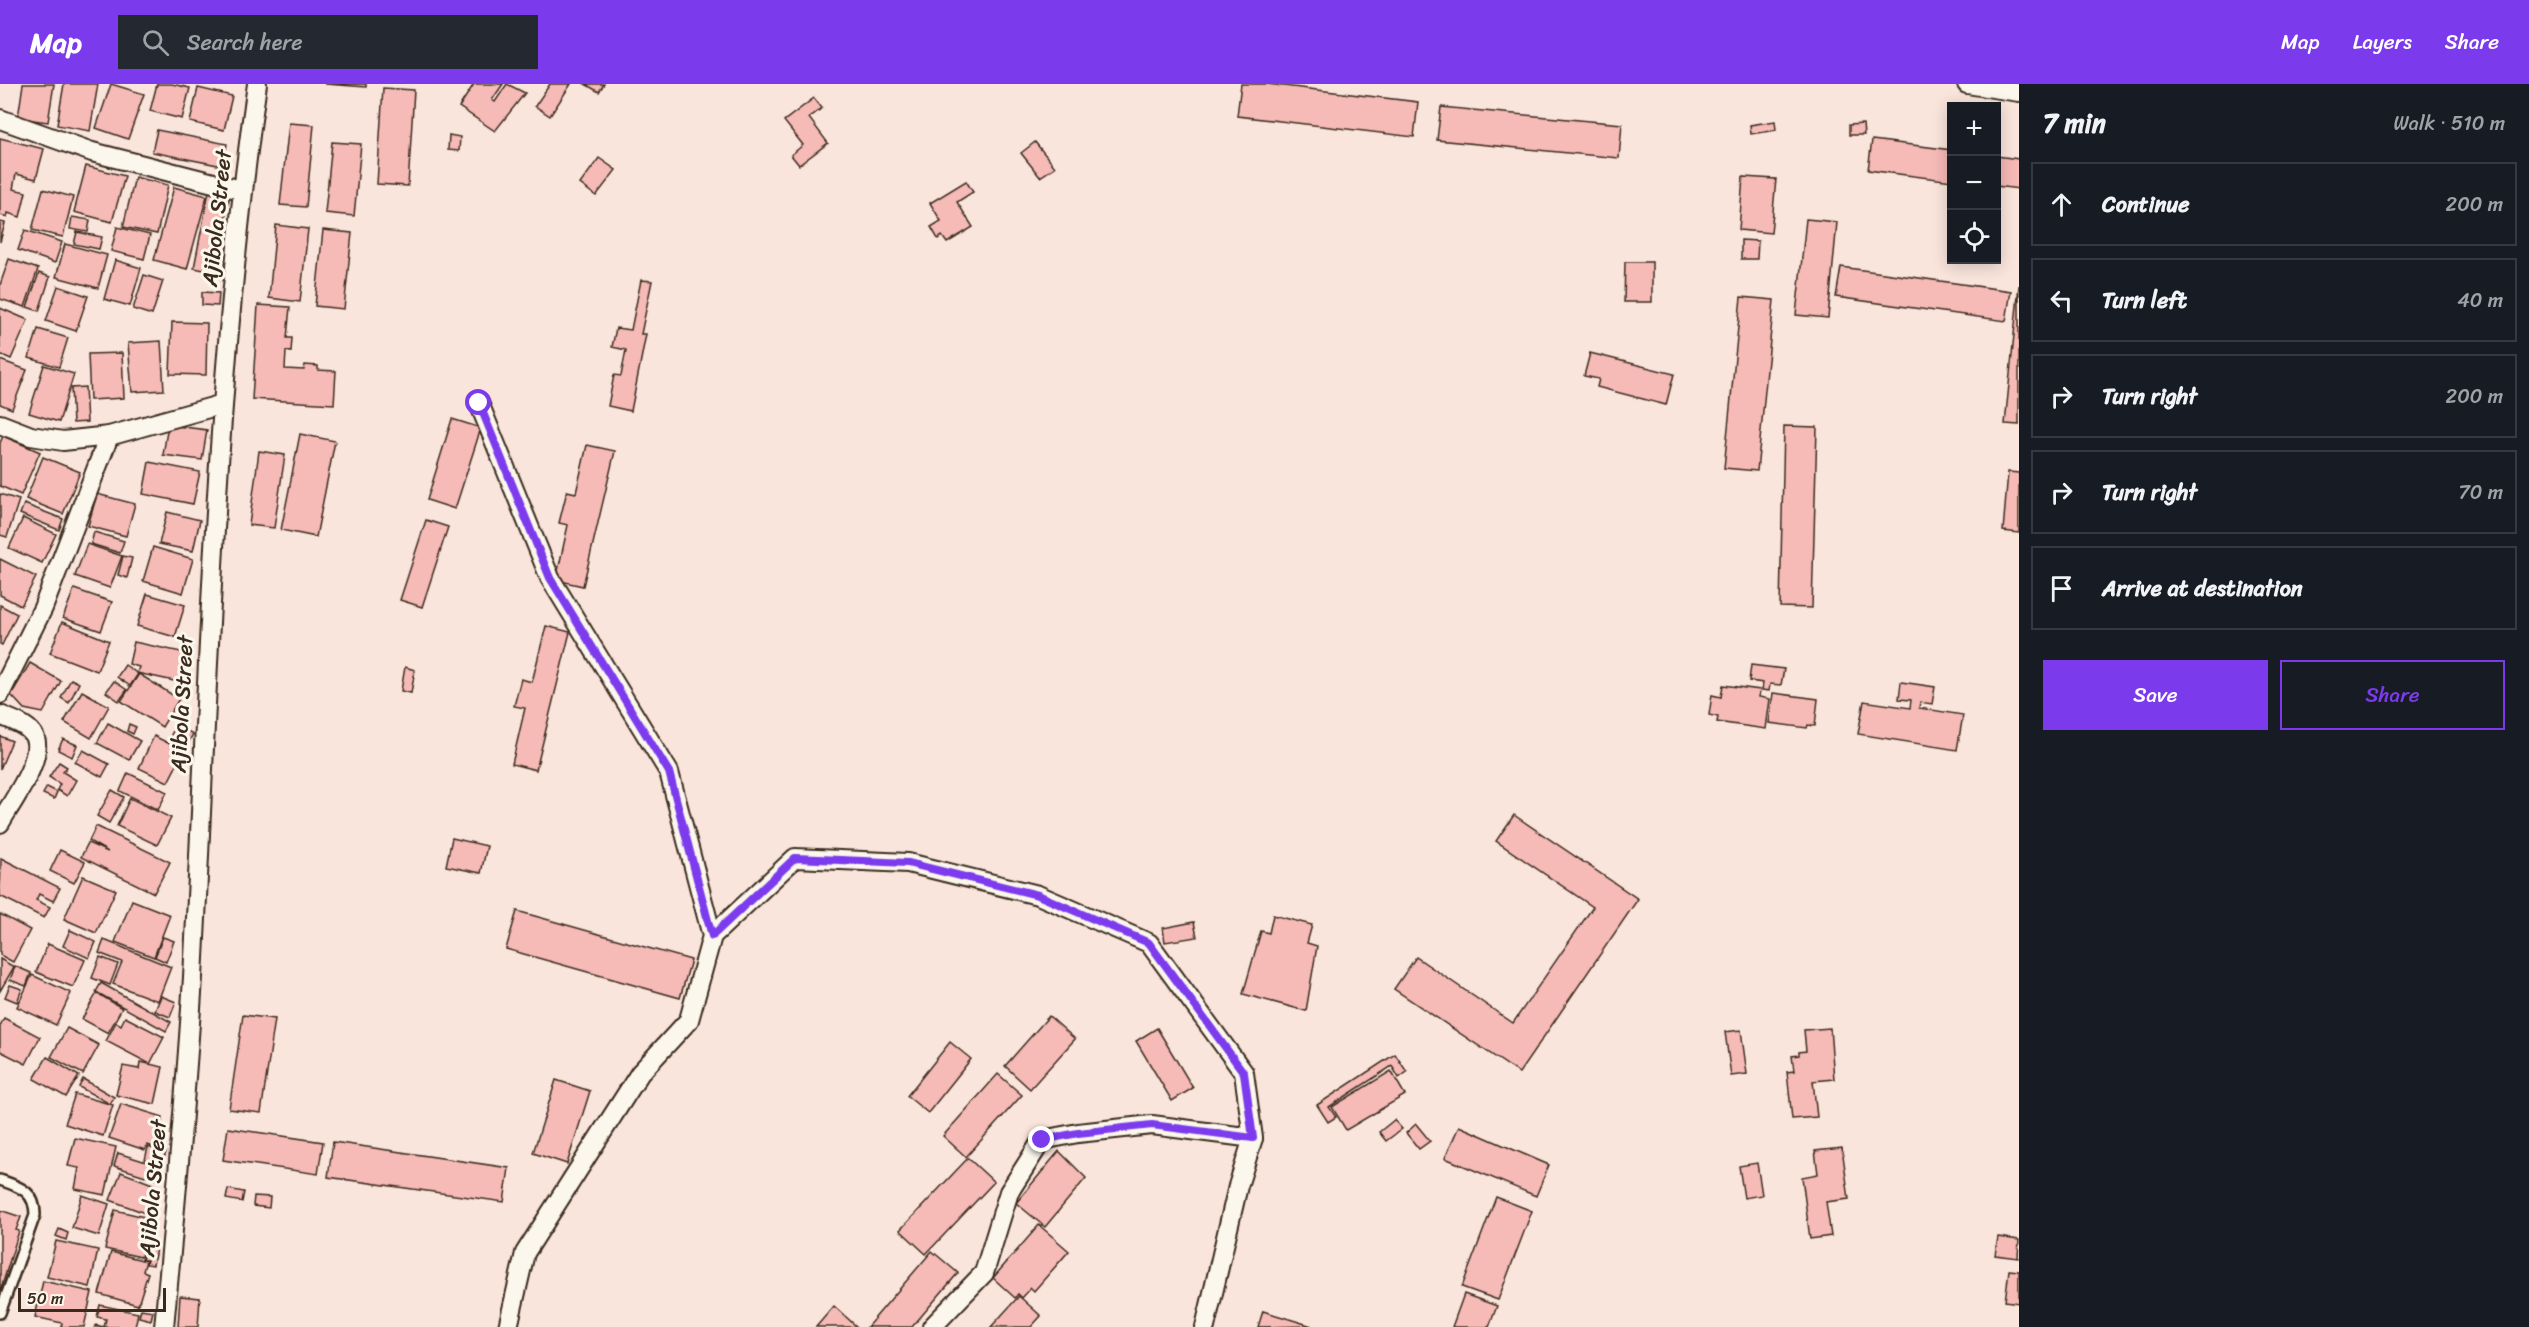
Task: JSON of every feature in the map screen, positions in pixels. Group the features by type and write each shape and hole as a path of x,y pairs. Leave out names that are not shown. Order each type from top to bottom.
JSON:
{"street":[{"name":"Ajibola Street","path":"164,1327 193,978 204,704 223,404 242,190 257,84"},
{"path":"1967,84 2019,92"},
{"path":"0,119 92,152 242,190"},
{"path":"479,403 550,578 669,772 712,936 689,1020 640,1073 525,1253 508,1327"},
{"path":"0,424 31,436 63,441 109,436 223,404"},
{"path":"0,694 43,608 109,436"},
{"path":"0,715 24,726 35,737 36,758 0,824"},
{"path":"712,936 795,858 908,863 1038,895 1149,943 1244,1073 1253,1138 1238,1186 1205,1327"},
{"path":"932,1327 984,1274 1009,1192 1042,1140 1078,1133 1152,1125 1253,1138"}],"lane":[{"path":"0,1180 26,1189 35,1206 35,1215 0,1313"}],"building":[{"path":"23,84 54,84 48,122 18,118"},
{"path":"64,84 98,84 90,131 57,125"},
{"path":"111,84 144,94 128,139 96,128"},
{"path":"157,84 172,84 190,88 182,119 150,111"},
{"path":"325,84 366,84 366,87"},
{"path":"474,84 503,84 492,100 495,102 507,84 525,93 495,131 459,107"},
{"path":"550,84 571,84 550,116 535,106"},
{"path":"585,84 604,84 599,92"},
{"path":"1241,84 1267,84 1418,102 1414,137 1237,116"},
{"path":"198,88 232,96 224,130 190,122"},
{"path":"383,88 414,90 408,186 377,184"},
{"path":"814,98 822,108 809,118 828,143 799,165 791,155 803,145 784,121"},
{"path":"1441,107 1622,124 1619,158 1437,140"},
{"path":"1775,121 1776,130 1751,134 1750,125"},
{"path":"289,123 314,125 306,207 280,205"},
{"path":"1863,124 1864,135 1849,135 1849,125"},
{"path":"157,130 227,144 223,166 152,152"},
{"path":"449,135 460,137 459,151 448,150"},
{"path":"0,138 44,149 36,179 16,174 13,189 26,192 20,217 8,213 7,217 0,215"},
{"path":"1872,140 1947,149 1947,180 1868,170"},
{"path":"332,142 361,144 354,216 325,213"},
{"path":"1035,142 1055,167 1040,177 1021,153"},
{"path":"2001,157 2019,159 2019,189 2001,187"},
{"path":"599,158 616,170 596,196 580,184"},
{"path":"86,166 125,176 112,222 74,212"},
{"path":"135,177 168,185 157,234 123,227"},
{"path":"1743,177 1776,179 1771,233 1739,230"},
{"path":"966,181 973,192 957,202 973,227 947,243 942,236 938,239 931,227 941,221 930,203"},
{"path":"174,187 207,196 187,269 154,260"},
{"path":"43,189 73,197 63,237 32,230"},
{"path":"209,191 230,195 214,272 194,268"},
{"path":"72,217 90,220 88,232 70,229"},
{"path":"1806,219 1837,222 1828,318 1796,315"},
{"path":"0,222 5,223 0,242"},
{"path":"276,225 308,229 300,302 269,298"},
{"path":"117,227 150,235 144,259 111,251"},
{"path":"25,230 62,242 55,263 18,250"},
{"path":"323,230 352,233 344,309 315,306"},
{"path":"77,232 102,237 99,249 74,244"},
{"path":"1741,240 1758,241 1757,259 1741,259"},
{"path":"65,244 107,255 98,288 56,277"},
{"path":"9,259 38,269 25,307 0,299 0,285"},
{"path":"115,260 141,268 130,306 104,299"},
{"path":"1625,262 1652,262 1652,302 1624,302"},
{"path":"1841,267 2011,291 2006,321 1836,297"},
{"path":"39,273 50,277 39,311 27,307"},
{"path":"144,275 163,281 152,315 133,309"},
{"path":"641,280 652,281 641,334 646,334 631,411 608,406 614,375 621,376 626,350 612,347 616,328 631,330"},
{"path":"2019,285 2019,425 2005,424"},
{"path":"58,286 88,296 76,331 46,321"},
{"path":"202,292 219,293 218,306 202,305"},
{"path":"1741,297 1774,300 1757,471 1724,468"},
{"path":"258,305 290,307 287,338 292,338 291,352 286,351 285,369 304,370 305,365 318,366 318,370 336,371 334,404 252,399"},
{"path":"0,308 28,320 11,359 0,354"},
{"path":"172,322 207,323 206,375 170,374"},
{"path":"38,329 68,338 59,367 29,358"},
{"path":"161,341 164,390 132,392 128,343"},
{"path":"122,353 124,398 90,400 88,354"},
{"path":"1590,353 1674,374 1666,405 1597,387 1599,379 1584,376"},
{"path":"0,360 27,370 12,409 0,404"},
{"path":"44,365 74,374 59,422 29,413"},
{"path":"85,387 87,422 73,423 71,388"},
{"path":"452,419 481,428 455,509 427,500"},
{"path":"168,425 207,430 202,460 163,455"},
{"path":"1784,426 1817,427 1812,608 1780,607"},
{"path":"300,434 335,441 316,537 281,530"},
{"path":"3,436 40,452 21,495 0,486 0,443"},
{"path":"587,445 615,451 583,586 556,580 568,525 559,523 567,491 576,493"},
{"path":"259,451 285,455 274,528 249,525"},
{"path":"43,457 80,472 63,514 26,499"},
{"path":"149,462 200,472 193,504 143,494"},
{"path":"2008,472 2019,473 2019,533 2003,531"},
{"path":"0,494 19,500 7,537 0,535"},
{"path":"97,494 135,504 126,536 88,526"},
{"path":"24,504 63,519 59,530 20,514"},
{"path":"167,512 200,520 193,551 159,544"},
{"path":"23,518 56,534 42,563 9,548"},
{"path":"426,520 448,527 422,607 400,600"},
{"path":"94,532 124,541 120,553 91,544"},
{"path":"87,544 122,556 110,588 75,576"},
{"path":"153,547 193,559 183,593 143,581"},
{"path":"123,556 132,558 127,578 118,575"},
{"path":"0,559 36,577 21,606 0,595"},
{"path":"74,589 112,602 101,631 63,618"},
{"path":"147,594 185,605 175,637 137,626"},
{"path":"0,605 17,614 2,645 0,644"},
{"path":"62,622 109,641 97,671 50,653"},
{"path":"546,626 570,632 536,770 512,764 525,708 514,706 521,679 532,682"},
{"path":"134,642 186,653 179,682 137,673 139,667 129,664"},
{"path":"30,663 61,681 43,713 24,709 11,695"},
{"path":"125,665 138,674 130,686 117,677"},
{"path":"1751,665 1784,669 1781,685 1770,684 1769,691 1762,690 1763,683 1749,681"},
{"path":"405,667 415,670 411,693 401,691"},
{"path":"139,674 179,699 162,727 121,701"},
{"path":"71,679 79,683 69,703 61,698"},
{"path":"114,681 127,690 119,701 106,692"},
{"path":"1901,682 1935,687 1932,704 1920,702 1919,708 1963,715 1957,750 1858,734 1864,701 1910,708 1911,700 1899,699"},
{"path":"1723,685 1760,690 1759,697 1770,699 1766,729 1717,722 1718,717 1709,715 1712,695 1721,697"},
{"path":"82,691 109,706 91,738 64,722"},
{"path":"1773,693 1818,699 1815,726 1808,725 1807,728 1769,723"},
{"path":"108,723 140,741 129,760 97,743"},
{"path":"129,724 136,727 133,734 127,731"},
{"path":"176,725 193,734 187,745 170,737"},
{"path":"0,736 12,741 0,769"},
{"path":"154,736 184,751 168,782 139,768"},
{"path":"63,739 77,745 72,757 58,750"},
{"path":"83,750 109,764 102,777 75,762"},
{"path":"59,762 67,767 63,772 76,780 67,796 57,790 60,784 49,777"},
{"path":"128,773 167,792 158,810 120,791"},
{"path":"47,787 57,792 54,799 43,794"},
{"path":"112,790 124,797 109,823 97,816"},
{"path":"130,798 171,818 157,845 117,826"},
{"path":"1514,815 1638,899 1519,1073 1394,989 1416,957 1513,1023 1593,907 1496,841"},
{"path":"96,826 170,862 154,893 81,857 88,843 108,852 89,841"},
{"path":"452,838 487,846 481,873 446,866"},
{"path":"60,850 85,862 74,883 50,871"},
{"path":"1,858 60,888 53,901 39,894 36,900 50,907 44,918 0,896"},
{"path":"83,876 116,890 96,933 64,919"},
{"path":"132,900 170,915 154,957 115,942"},
{"path":"517,911 691,960 680,998 506,949"},
{"path":"0,914 30,930 13,962 0,955"},
{"path":"1273,915 1312,925 1307,943 1317,946 1306,1011 1243,994 1261,931 1269,933"},
{"path":"1194,922 1197,937 1165,942 1163,928"},
{"path":"70,930 96,942 89,958 63,946"},
{"path":"163,937 174,941 166,962 155,957"},
{"path":"104,940 171,967 158,1001 113,984 122,962 99,953"},
{"path":"48,944 85,960 73,987 36,972"},
{"path":"100,957 118,964 110,985 92,978"},
{"path":"0,959 14,967 0,991"},
{"path":"15,966 31,973 26,986 10,980"},
{"path":"32,975 71,993 56,1025 17,1007"},
{"path":"101,983 171,1022 166,1031 96,992"},
{"path":"10,985 22,989 17,1002 5,997"},
{"path":"97,993 122,1008 108,1033 82,1019"},
{"path":"161,996 176,1002 170,1017 155,1011"},
{"path":"243,1015 275,1019 261,1113 229,1109"},
{"path":"1049,1016 1075,1039 1030,1089 1005,1066"},
{"path":"125,1017 164,1037 150,1064 106,1041 116,1022 121,1025"},
{"path":"4,1018 40,1037 26,1064 0,1051 0,1026"},
{"path":"67,1028 99,1045 83,1074 51,1057"},
{"path":"1157,1028 1193,1088 1172,1101 1136,1041"},
{"path":"1830,1028 1834,1079 1813,1081 1817,1117 1792,1119 1787,1072 1794,1071 1792,1056 1806,1051 1804,1030"},
{"path":"1741,1030 1747,1074 1731,1076 1725,1032"},
{"path":"950,1042 971,1059 928,1113 907,1096"},
{"path":"1395,1054 1407,1072 1399,1078 1392,1066 1329,1107 1336,1117 1328,1122 1317,1105"},
{"path":"47,1057 79,1076 66,1097 34,1079"},
{"path":"140,1062 163,1067 155,1104 116,1095 123,1066 139,1069"},
{"path":"1391,1071 1405,1095 1346,1130 1332,1107"},
{"path":"998,1074 1022,1095 966,1157 943,1136"},
{"path":"83,1079 114,1097 110,1104 79,1087"},
{"path":"556,1080 590,1091 567,1164 533,1153"},
{"path":"75,1094 113,1105 103,1136 65,1124"},
{"path":"121,1104 163,1117 154,1147 147,1145 145,1150 109,1138"},
{"path":"1394,1120 1402,1129 1386,1141 1379,1132"},
{"path":"1416,1124 1430,1141 1419,1149 1406,1133"},
{"path":"1459,1126 1549,1165 1536,1196 1445,1158"},
{"path":"228,1128 323,1142 318,1174 223,1160"},
{"path":"75,1138 116,1147 105,1195 75,1189 79,1168 68,1166"},
{"path":"333,1142 509,1168 504,1202 328,1177"},
{"path":"148,1147 166,1152 162,1165 145,1160"},
{"path":"1842,1148 1849,1199 1826,1202 1831,1236 1810,1239 1802,1177 1818,1174 1815,1151"},
{"path":"1059,1151 1086,1178 1045,1227 1016,1203"},
{"path":"118,1153 162,1167 158,1180 114,1166"},
{"path":"968,1158 994,1182 926,1254 900,1230"},
{"path":"1757,1163 1762,1195 1744,1198 1739,1166"},
{"path":"121,1172 155,1185 145,1213 110,1200"},
{"path":"228,1189 244,1192 242,1202 226,1199"},
{"path":"82,1195 109,1204 99,1236 72,1228"},
{"path":"254,1196 270,1197 269,1208 253,1206"},
{"path":"1496,1197 1532,1211 1498,1300 1462,1287"},
{"path":"0,1210 21,1217 16,1230 19,1231 0,1292"},
{"path":"115,1210 153,1219 147,1246 144,1245 141,1257 105,1249"},
{"path":"1039,1225 1069,1251 1034,1291 1031,1288 1022,1298 1018,1294 1015,1298 993,1278"},
{"path":"59,1229 68,1233 66,1240 56,1236"},
{"path":"1998,1237 2019,1240 2018,1258 1995,1255"},
{"path":"56,1241 98,1250 90,1287 47,1277"},
{"path":"145,1247 156,1249 153,1265 146,1264 147,1260 142,1260"},
{"path":"932,1251 958,1273 912,1327 867,1327"},
{"path":"111,1252 146,1261 143,1271 148,1273 138,1305 99,1294"},
{"path":"2009,1270 2019,1271 2019,1303 2005,1301"},
{"path":"43,1281 92,1292 84,1327 61,1327 62,1323 35,1317"},
{"path":"1464,1294 1497,1306 1489,1327 1452,1327"},
{"path":"180,1296 200,1298 198,1327 178,1327"},
{"path":"1019,1296 1041,1316 1031,1327 991,1327"},
{"path":"100,1305 138,1313 135,1327 104,1327 106,1319 97,1317"},
{"path":"834,1306 857,1327 816,1327"},
{"path":"141,1309 153,1311 151,1320 139,1317"},
{"path":"1263,1311 1312,1326 1258,1327"}],"route":[{"path":"479,403 550,578 669,772 712,936 795,858 908,863 1038,895 1149,943 1244,1073 1253,1138 1152,1125 1078,1133 1042,1140"}]}
